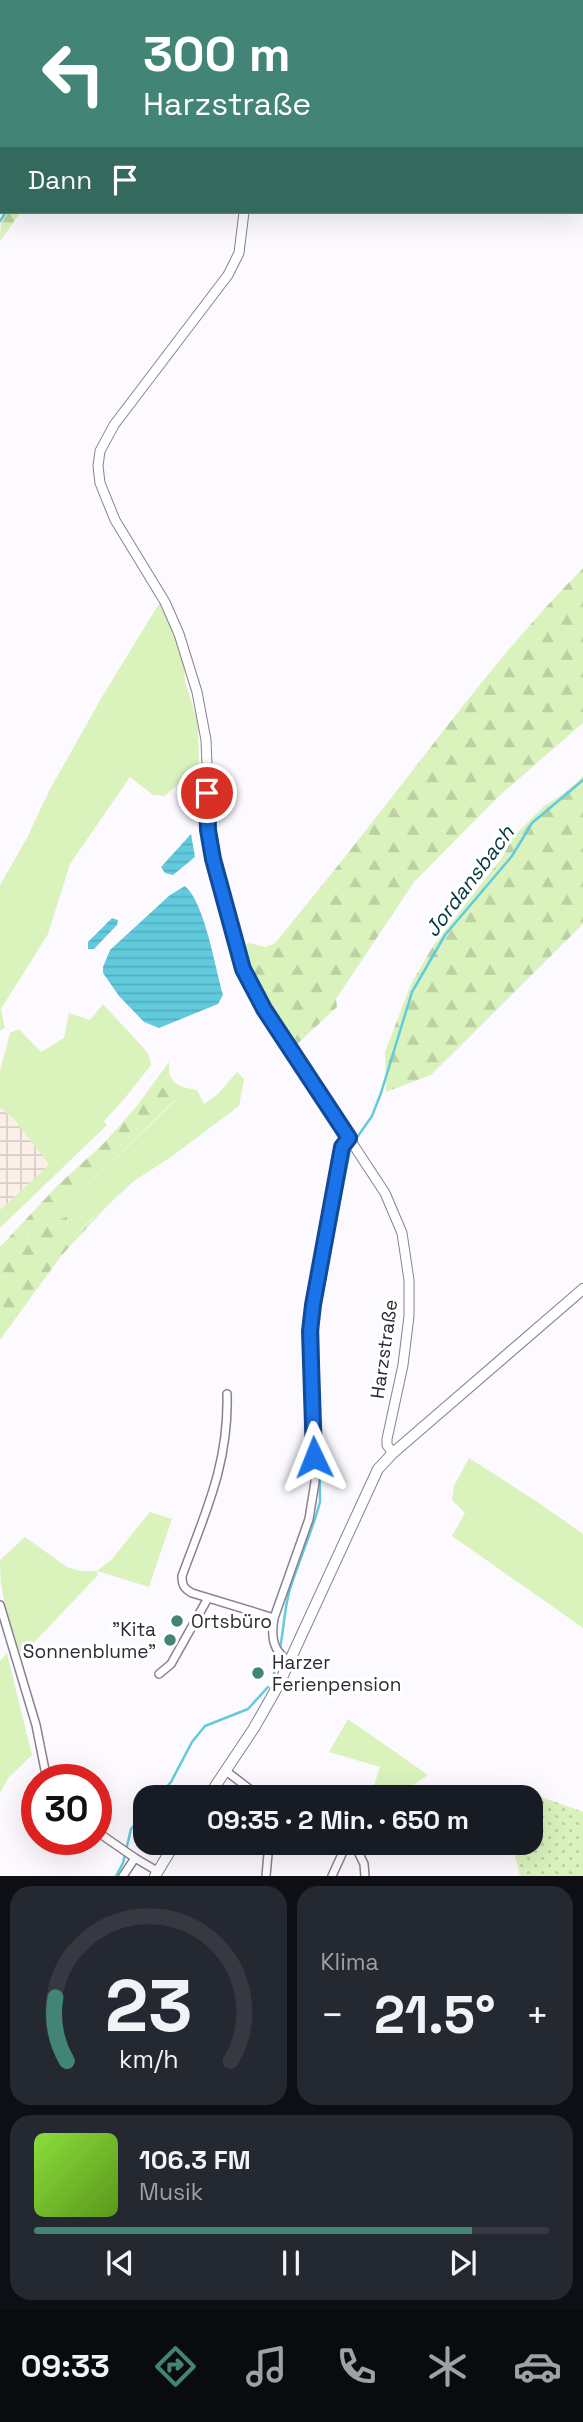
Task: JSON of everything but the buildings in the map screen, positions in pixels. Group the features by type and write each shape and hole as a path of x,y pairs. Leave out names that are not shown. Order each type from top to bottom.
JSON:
{"main road":[{"path":"216,1785 263,1713 372,1479 384,1461 583,1289"},
{"path":"156,1873 167,1855"}],"street":[{"name":"Harzstraße","path":"244,214 239,253 228,275 114,425 100,451 100,483 107,504 165,602 189,664 205,729 208,830 213,859 243,969 264,1009 394,1210 402,1233 407,1254 409,1316 387,1439 387,1445 393,1453"},
{"path":"287,1660 276,1650 272,1632 274,1618 313,1506 315,1482 311,1318 342,1147 349,1138"},
{"path":"228,1394 224,1454 212,1497 182,1576 182,1583 187,1590 208,1598 274,1618"},
{"path":"159,1674 171,1664 208,1598"},
{"path":"0,1605 36,1725 44,1764"},
{"path":"226,1771 244,1785"},
{"path":"112,1842 156,1873"},
{"path":"266,1876 268,1855"},
{"path":"332,1876 342,1855"},
{"path":"360,1855 365,1876"},
{"path":"123,1876 132,1856"}],"shaded area":[{"path":"0,1108 14,1119 48,1163 47,1167 0,1210"}],"green space":[{"path":"1,214 20,214 0,241"},
{"path":"583,568 583,723 498,797 414,882 336,999 337,1007 295,1046 258,987 243,947 249,943 266,947 275,943 495,666"},
{"path":"160,602 184,664 185,681 198,722 199,765 165,796 153,795 130,777 70,864 48,934 1,1009 5,1028 0,1031 0,885 102,697"},
{"path":"583,776 583,924 431,1075 386,1092 385,1052 411,984 433,946 503,856 513,837 544,806 566,792"},
{"path":"103,1004 148,1053 151,1065 104,1121 107,1125 0,1228 0,1210 47,1167 48,1163 14,1119 0,1108 0,1071 10,1033 19,1029 41,1052 64,1038 69,1013 90,1020"},
{"path":"169,1062 169,1072 163,1084 175,1100 62,1210 51,1210 29,1228 28,1239 55,1221 67,1217 68,1228 74,1235 93,1218 98,1206 108,1205 61,1256 0,1340 0,1247 57,1186 104,1143 136,1107"},
{"path":"169,1072 176,1083 197,1090 204,1104 217,1095 237,1072 244,1079 239,1106 134,1181 108,1205 99,1206 93,1217 74,1235 68,1228 67,1218 28,1239 29,1228 51,1210 62,1210 175,1101 163,1084"},
{"path":"469,1458 583,1534 583,1628 452,1536 465,1513 452,1500 454,1486"},
{"path":"150,1512 172,1519 149,1587 97,1571 112,1559"},
{"path":"25,1537 67,1567 81,1571 97,1571 98,1575 26,1651 20,1652 3,1597 0,1560"},
{"path":"7,1653 32,1755 9,1777 0,1793 0,1661"},
{"path":"348,1719 428,1775 413,1785 374,1785 380,1767 329,1752"},
{"path":"543,1798 583,1812 583,1876 520,1876 515,1855 543,1855"}],"water":[{"path":"191,834 195,857 173,875 165,873 161,867"},
{"path":"185,886 192,894 204,921 223,995 218,1004 159,1028 144,1022 119,996 103,973 103,967 110,950 170,895"},
{"path":"112,918 118,920 117,925 94,949 88,949 88,942"}],"waterway":[{"path":"0,221 5,214"},
{"name":"Jordansbach","path":"358,1136 372,1116 381,1093 412,992 445,935 512,856 532,823 583,780"},
{"name":"Jordansbach","path":"280,1648 290,1589 320,1502 318,1311 350,1150"},
{"name":"Jordansbach","path":"273,1677 279,1655"},
{"name":"Jordansbach","path":"168,1785 192,1742 205,1726 248,1709 268,1687"},
{"name":"Jordansbach","path":"116,1876 123,1863 133,1827"}],"place":[{"name":"Ortsbüro","path":"177,1621"},
{"name":"\"Kita Sonnenblume\"","path":"170,1640"},
{"name":"Harzer Ferienpension","path":"258,1673"}],"route":[{"path":"207,793 208,830 213,859 243,969 264,1009 349,1138 342,1147 310,1331 314,1457"}]}
